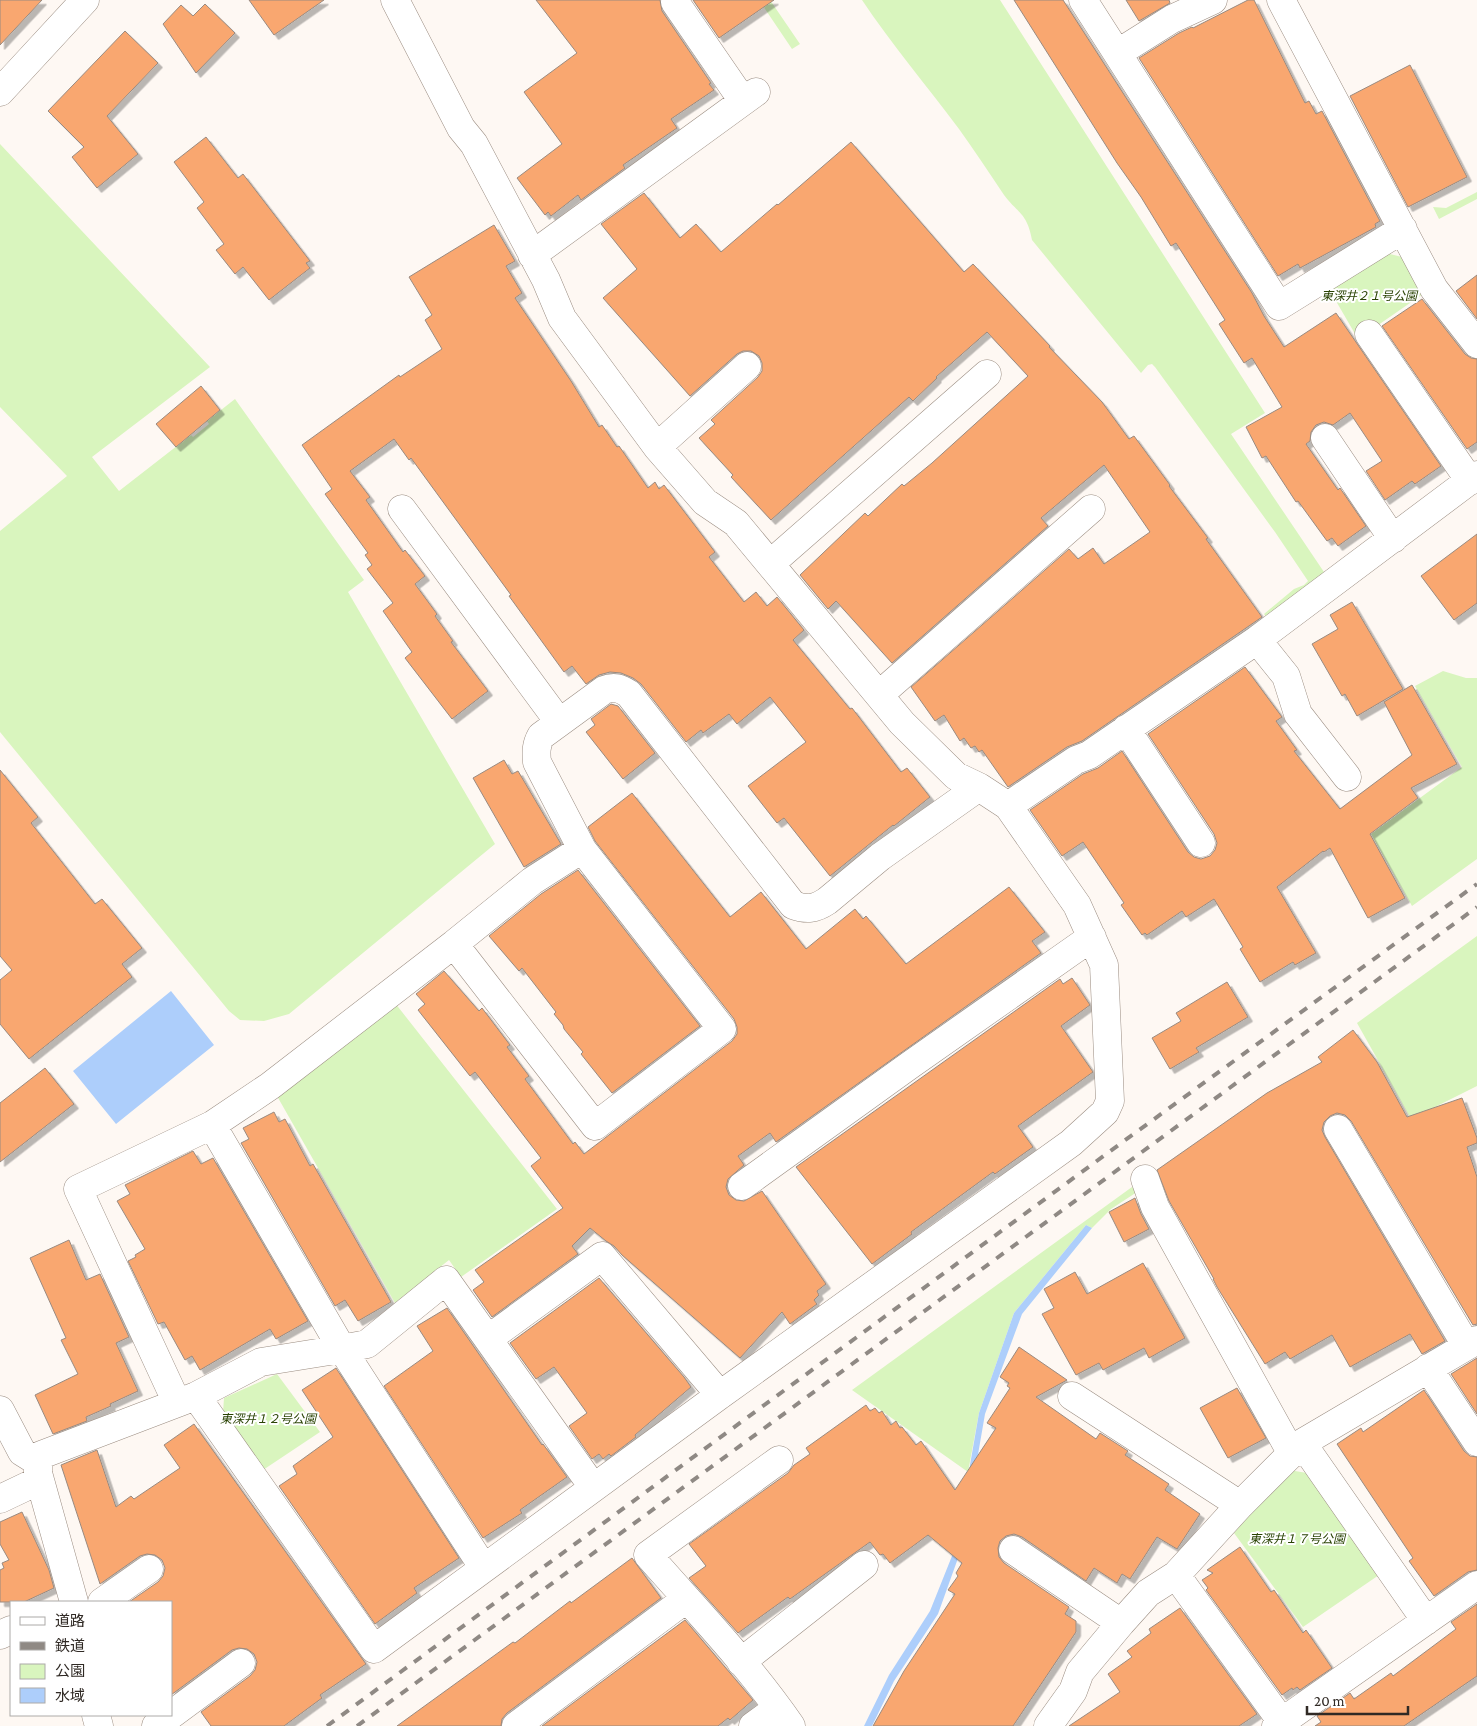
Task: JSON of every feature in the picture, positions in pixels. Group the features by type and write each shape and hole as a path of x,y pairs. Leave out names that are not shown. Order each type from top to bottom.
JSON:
{"street":[{"path":"0,92 85,0"},
{"path":"395,0 461,128 474,144 546,280 562,318 657,447 705,502 736,523 902,723 956,776 1008,806 1077,905 1104,965 1110,1101 1105,1112 1071,1144 593,1487 374,1649 187,1400 78,1189 212,1125 270,1086 454,944 532,881 582,849"},
{"path":"1083,0 1279,306 1403,229"},
{"path":"1118,53 1172,19 1213,0"},
{"path":"1281,0 1434,289 1477,344"},
{"path":"532,255 749,96 675,2"},
{"path":"1008,806 1076,760 1089,755 1257,640 1473,478 1369,334"},
{"path":"657,447 747,366"},
{"path":"770,564 987,374"},
{"path":"1325,438 1393,539"},
{"path":"879,695 1091,509"},
{"path":"402,510 559,722"},
{"path":"1257,640 1286,676 1298,714 1347,777"},
{"path":"454,944 595,1126 722,1029 582,849 537,762 537,744 541,736 604,690 611,688 620,689 628,694 793,905 803,909 818,906 827,901 880,857 979,788"},
{"path":"1126,729 1201,843"},
{"path":"742,1186 1092,937"},
{"path":"212,1125 342,1349 483,1567"},
{"path":"1048,1726 1073,1692 1080,1672 1121,1622 1148,1593 1176,1576 1240,1505 1297,1449 1472,1343 1338,1129"},
{"path":"1145,1179 1155,1207 1297,1449 1426,1621"},
{"path":"488,1339 602,1256 720,1395"},
{"path":"73,1601 39,1471 41,1455 187,1400 261,1362 367,1344 446,1280 593,1487"},
{"path":"1428,1368 1477,1442"},
{"path":"1072,1396 1240,1505"},
{"path":"0,1410 22,1452 39,1471"},
{"path":"753,1726 785,1717 741,1662 648,1555 779,1460"},
{"path":"0,1499 39,1471"},
{"path":"1013,1550 1121,1622"},
{"path":"741,1662 864,1566"},
{"path":"103,1601 149,1569"},
{"path":"1176,1576 1279,1724 1477,1585"},
{"path":"516,1726 686,1600"},
{"path":"172,1714 241,1663"},
{"path":"156,1726 169,1716"}],"green space":[{"path":"759,0 770,0 800,44 792,49"},
{"path":"862,0 1000,0 1265,413 1231,434 1326,575 1267,618 1264,614 1294,589 1308,581 1275,532 1155,367 1152,364 1148,365 1141,373 1032,240 1030,230 1024,218 1007,199 959,129"},
{"path":"0,144 210,367 92,457 119,491 191,435 193,437 209,424 207,421 235,399 364,580 348,592 495,844 289,1014 264,1021 240,1020 229,1011 0,732 0,531 67,476 0,407"},
{"path":"1477,192 1477,199 1439,219 1433,207 1446,208"},
{"name":"東深井２１号公園","path":"1386,253 1402,257 1423,294 1358,339 1329,289"},
{"path":"1443,671 1466,678 1477,678 1477,859 1412,906 1371,834 1462,767 1415,686"},
{"path":"1477,936 1477,1086 1411,1119 1357,1023"},
{"path":"395,1003 557,1209 461,1277 449,1260 395,1303 277,1096"},
{"path":"1132,1187 1137,1192 1111,1209 1092,1228 1086,1225 1014,1313 979,1413 968,1472 852,1390"},
{"name":"東深井１２号公園","path":"277,1374 320,1432 263,1470 223,1413 224,1398"},
{"name":"東深井１７号公園","path":"1289,1470 1307,1473 1379,1575 1303,1627 1234,1533"}],"water":[{"path":"171,991 214,1045 116,1124 73,1071"},
{"path":"1086,1225 1092,1228 1022,1314 985,1414 962,1547 938,1614 894,1681 872,1726 864,1726 889,1675 930,1611 956,1546 979,1413 1014,1313"}],"building":[{"path":"0,0 42,0 0,45"},
{"path":"249,0 324,0 274,35"},
{"path":"536,0 660,0 662,11 714,90 671,119 677,128 623,165 625,168 581,200 578,195 551,216 548,212 545,215 517,178 562,144 524,92 577,53"},
{"path":"693,0 774,0 719,38"},
{"path":"1014,0 1063,0 1252,293 1284,347 1336,313 1441,466 1415,484 1412,481 1385,500 1366,471 1382,461 1350,413 1333,425 1324,422 1316,425 1311,432 1310,441 1306,444 1366,526 1338,546 1332,538 1327,541 1298,501 1296,502 1266,456 1262,458 1246,427 1282,407 1252,358 1244,363 1219,324 1225,320 1176,243 1171,246"},
{"path":"1126,0 1169,0 1170,3 1139,21"},
{"path":"1248,0 1254,0 1305,103 1309,101 1316,114 1322,111 1380,221 1375,224 1376,227 1300,268 1298,264 1278,276 1139,58 1179,33 1193,28"},
{"path":"205,4 235,33 196,73 163,24 181,5 193,16"},
{"path":"125,31 158,63 107,116 138,154 97,188 72,157 84,147 48,111"},
{"path":"1410,65 1467,177 1408,207 1350,96"},
{"path":"206,137 238,178 243,174 310,261 306,263 310,268 269,300 243,267 235,274 216,250 224,244 197,208 204,202 174,162"},
{"path":"851,142 964,272 973,264 1102,402 1129,439 1134,436 1208,538 1206,539 1262,617 1082,741 1067,747 1008,787 982,750 979,752 975,746 971,748 964,738 960,741 944,715 935,721 911,687 1069,549 1078,559 1093,548 1104,564 1150,532 1104,465 1041,518 1048,526 892,663 836,601 828,609 800,575 865,513 868,516 902,484 904,486 932,463 1028,376 987,332 936,377 913,401 909,397 771,520 731,477 733,475 699,438 715,424 711,420 758,377 762,371 762,363 759,356 751,351 743,351 737,354 690,396 603,298 637,269 601,224 644,193 680,238 696,224 721,252"},
{"path":"494,225 515,261 506,266 522,293 515,298 571,381 599,427 602,425 617,447 619,446 648,488 655,482 659,489 664,485 715,552 709,557 744,602 756,592 767,606 777,597 804,630 793,640 850,709 852,708 901,772 907,768 930,797 830,876 784,818 777,823 748,786 806,742 770,697 737,724 729,714 703,733 701,730 686,742 641,684 633,678 621,673 610,672 599,675 586,684 572,666 564,672 509,596 511,595 411,458 409,460 394,439 350,471 370,497 366,500 403,552 405,550 425,576 415,584 437,614 435,616 453,641 451,642 488,691 452,719 405,658 412,652 383,611 393,603 367,569 372,565 365,555 368,553 325,494 332,489 302,445 399,375 400,377 442,349 425,320 432,315 409,277"},
{"path":"1477,275 1477,319 1456,291"},
{"path":"1422,299 1465,354 1477,359 1477,442 1467,449 1382,326"},
{"path":"201,386 220,410 176,447 156,424"},
{"path":"1477,534 1477,603 1454,620 1421,576"},
{"path":"1352,602 1403,689 1357,716 1345,694 1342,696 1312,644 1338,629 1330,615"},
{"path":"1245,667 1282,717 1276,721 1297,750 1294,751 1340,809 1412,755 1384,702 1412,685 1457,764 1411,788 1418,798 1370,834 1405,898 1368,918 1330,848 1323,851 1277,887 1316,953 1295,965 1293,962 1260,982 1240,949 1243,947 1214,899 1186,917 1182,911 1147,935 1145,933 1142,935 1121,905 1124,903 1083,842 1062,856 1030,810 1083,774 1098,768 1122,751 1188,852 1194,857 1201,859 1210,856 1215,850 1217,843 1214,834 1148,734"},
{"path":"611,704 618,706 655,753 623,779 586,732 595,725 591,719"},
{"path":"504,760 512,774 518,771 561,844 524,867 473,778"},
{"path":"0,770 38,817 31,823 95,904 102,899 142,948 122,964 132,977 29,1059 0,1024 0,980 12,970 0,956"},
{"path":"632,793 730,917 761,892 806,949 855,909 863,919 866,916 906,964 1009,887 1045,932 1032,941 1041,953 776,1142 770,1133 738,1156 744,1165 728,1179 726,1187 729,1195 736,1200 744,1201 762,1191 826,1284 817,1291 819,1295 814,1300 817,1304 790,1324 782,1312 740,1358 614,1246 590,1228 572,1246 578,1254 492,1317 473,1290 484,1282 475,1270 563,1208 531,1166 541,1158 475,1072 470,1076 418,1010 425,1004 416,994 444,971 479,1011 482,1008 510,1045 507,1047 529,1076 525,1079 573,1144 575,1142 584,1154 732,1041 737,1034 734,1019 595,841 588,827"},
{"path":"578,870 700,1026 612,1093 581,1054 583,1052 554,1014 556,1012 522,968 519,971 489,936 541,894"},
{"path":"1072,978 1090,1005 1061,1026 1093,1072 1018,1126 1033,1147 995,1174 993,1172 911,1232 912,1234 872,1264 796,1167 1060,979 1063,984"},
{"path":"1227,982 1248,1017 1196,1048 1199,1052 1170,1069 1152,1038 1181,1021 1176,1013"},
{"path":"1353,1030 1377,1062 1407,1117 1462,1098 1477,1138 1477,1143 1467,1147 1477,1177 1477,1324 1473,1325 1351,1121 1345,1115 1337,1113 1330,1116 1324,1122 1322,1130 1325,1137 1445,1341 1422,1354 1410,1334 1350,1367 1332,1335 1290,1359 1285,1352 1265,1364 1217,1287 1169,1201 1157,1170 1267,1093 1322,1062 1318,1057"},
{"path":"45,1068 74,1104 0,1162 0,1103"},
{"path":"274,1112 279,1122 285,1119 310,1166 313,1164 391,1302 358,1321 345,1300 335,1306 241,1143 249,1139 243,1128"},
{"path":"193,1151 201,1164 213,1158 308,1321 276,1339 270,1329 200,1370 192,1356 185,1360 164,1322 158,1324 128,1261 145,1249 117,1201 130,1194 125,1185"},
{"path":"1135,1198 1149,1229 1124,1242 1109,1212"},
{"path":"69,1240 86,1280 100,1274 129,1337 116,1343 138,1391 86,1417 87,1421 53,1434 35,1395 78,1374 61,1340 66,1338 30,1258"},
{"path":"1143,1263 1185,1338 1149,1358 1144,1348 1103,1370 1099,1363 1076,1375 1042,1314 1054,1308 1044,1289 1075,1272 1087,1294"},
{"path":"599,1278 691,1387 635,1435 636,1437 611,1456 609,1454 603,1459 599,1454 592,1459 569,1426 587,1413 554,1367 536,1379 510,1343"},
{"path":"447,1308 542,1445 567,1477 520,1510 522,1513 483,1538 384,1386 433,1351 417,1326"},
{"path":"1019,1347 1067,1380 1036,1397 1096,1439 1100,1433 1128,1451 1125,1455 1169,1484 1165,1490 1200,1514 1177,1549 1157,1537 1130,1579 1122,1574 1117,1583 1094,1568 1086,1581 1022,1537 1014,1534 1006,1536 1000,1541 998,1548 999,1557 1004,1563 1069,1607 1065,1614 1076,1621 1076,1632 1013,1726 873,1726 904,1671 955,1594 948,1590 958,1576 956,1573 962,1563 928,1535 890,1563 883,1554 880,1555 870,1542 790,1599 788,1597 738,1633 689,1578 706,1566 689,1544 788,1473 794,1465 810,1454 806,1448 866,1405 870,1411 875,1408 879,1413 882,1411 891,1425 896,1421 916,1445 921,1441 955,1490 996,1428 987,1423 1010,1388 1007,1386 1009,1383 1000,1377"},
{"path":"1477,1358 1477,1414 1451,1374"},
{"path":"336,1368 459,1558 414,1588 417,1593 375,1624 279,1486 297,1474 293,1466 333,1437 302,1390"},
{"path":"1237,1388 1266,1438 1228,1458 1200,1408"},
{"path":"1424,1390 1464,1451 1470,1456 1477,1457 1477,1570 1468,1572 1434,1596 1409,1561 1413,1558 1337,1444 1361,1428 1363,1432"},
{"path":"194,1424 366,1664 320,1695 322,1698 284,1726 211,1726 201,1712 250,1676 255,1670 257,1662 254,1654 247,1649 239,1648 232,1650 172,1694 172,1601 130,1601 158,1582 163,1576 165,1568 162,1560 155,1555 147,1554 140,1556 100,1584 61,1465 97,1450 116,1507 131,1496 134,1499 180,1468 164,1445"},
{"path":"22,1512 49,1570 54,1588 26,1601 0,1602 0,1570 4,1568 2,1563 9,1560 0,1544 0,1522"},
{"path":"1240,1547 1271,1592 1274,1590 1303,1633 1306,1630 1332,1668 1300,1690 1297,1687 1293,1690 1292,1688 1282,1695 1206,1590 1208,1588 1202,1580 1213,1573 1207,1570"},
{"path":"632,1558 661,1598 507,1713 502,1719 501,1726 397,1726 513,1642 515,1643 570,1601 571,1603"},
{"path":"1477,1604 1477,1676 1404,1726 1315,1726 1321,1722 1317,1716 1350,1693 1354,1699 1391,1673 1393,1676 1456,1629 1451,1622"},
{"path":"1180,1608 1257,1714 1239,1726 1069,1726 1120,1692 1108,1674 1132,1657 1127,1651 1151,1633 1149,1629"},
{"path":"685,1620 753,1700 730,1720 728,1718 718,1726 542,1726"}],"railway":[{"path":"327,1726 1477,884"},
{"path":"357,1726 1477,907"}]}
